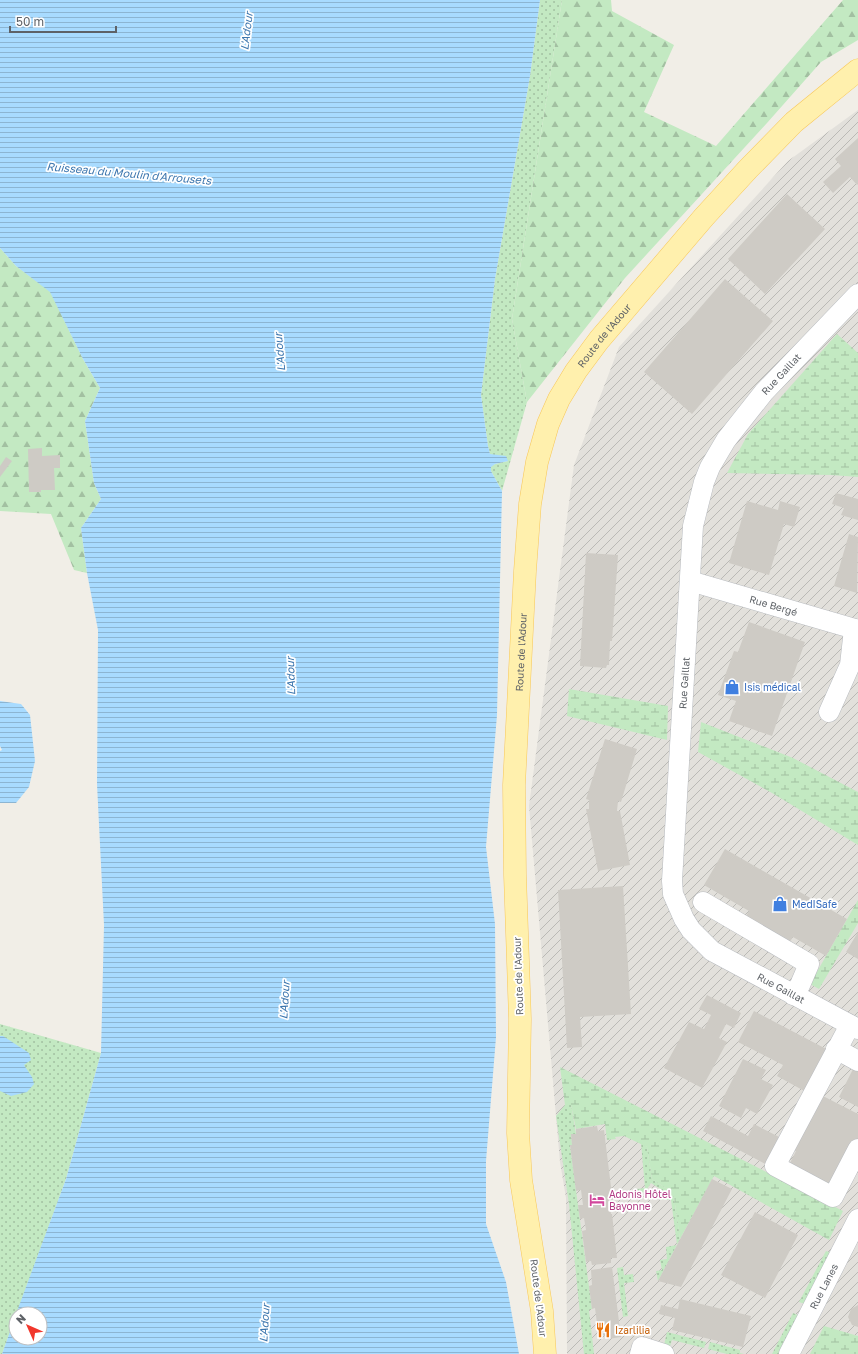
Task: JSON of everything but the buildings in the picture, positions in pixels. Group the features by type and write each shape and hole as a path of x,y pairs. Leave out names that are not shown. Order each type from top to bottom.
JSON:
{"main road":[{"name":"Route de l'Adour","path":"545,1354 542,1311 521,1180 518,1133 520,1019 514,875 514,786 525,571 530,504 537,462 548,424 559,399 576,371 599,340 704,217 748,169 794,122 858,70"}],"street":[{"name":"Rue Gaillat","path":"854,1027 712,951 691,930 684,919 673,894 669,809 686,776 693,631 690,581 693,526 708,472 726,440 764,392 858,294"},
{"name":"Rue Bergé","path":"690,581 778,598 801,605 856,629"},
{"path":"829,712 854,658 856,629"},
{"path":"703,902 809,964 800,985 793,995"},
{"path":"854,1027 836,1049 775,1166 833,1197 858,1149"},
{"path":"836,1049 858,1061"},
{"name":"Rue Lanes","path":"789,1354 858,1219"},
{"path":"641,1351 664,1354"}],"shaded area":[{"path":"858,110 858,1354 567,1354 566,1198 560,1162 529,806 574,465 619,347 788,161"}],"green space":[{"path":"540,0 562,0 512,319 527,402 502,491 491,471 491,466 508,461 490,454 481,395 495,279 530,76"},
{"path":"562,0 611,0 612,11 674,45 644,112 716,146 843,0 858,0 858,40 821,62 625,278 527,402 512,319"},
{"path":"0,248 16,266 50,291 83,359 100,388 85,421 94,483 101,499 81,528 87,573 74,570 51,514 0,511"},
{"path":"837,334 858,353 858,477 727,473 748,434"},
{"path":"569,689 668,706 667,740 567,716"},
{"path":"701,722 793,758 858,792 858,845 772,793 698,752"},
{"path":"858,900 858,923 819,989 810,984"},
{"path":"0,1024 101,1053 66,1179 20,1306 8,1306 8,1338 2,1354 0,1354"},
{"path":"560,1067 843,1211 829,1240 714,1176 680,1239 674,1197 667,1189 652,1179 647,1147 624,1136 607,1140 605,1124 576,1129 571,1105 565,1105"},
{"path":"571,1104 576,1134 571,1134 572,1145 570,1146 592,1309 589,1310 594,1354 584,1354 569,1204 556,1116 565,1105"},
{"path":"641,1143 647,1147 652,1179 667,1189 674,1197 680,1239 677,1245 671,1200 659,1200 663,1191 651,1183 645,1192 636,1193 636,1189 645,1188"},
{"path":"677,1245 658,1281 656,1271 662,1270 660,1260 667,1259 666,1247"},
{"path":"826,1251 832,1253 805,1304 799,1302"},
{"path":"623,1267 624,1275 633,1274 634,1282 624,1283 628,1316 623,1317 617,1268"},
{"path":"793,1313 800,1316 781,1354 772,1354"},
{"path":"824,1326 858,1336 858,1354 810,1354"},
{"path":"667,1332 706,1342 704,1348 672,1340 669,1349 664,1345"},
{"path":"710,1342 740,1350 740,1353 744,1354 727,1354 708,1349"}],"water":[{"path":"0,0 540,0 530,76 495,279 481,395 490,454 506,456 508,461 495,464 491,467 491,471 502,491 497,715 486,847 495,924 496,1037 486,1161 486,1224 506,1282 519,1354 2,1354 8,1337 8,1346 48,1346 48,1306 19,1306 66,1179 101,1053 104,925 97,784 98,630 87,573 81,528 101,499 94,483 85,421 100,388 83,359 50,292 16,266 0,248"},
{"path":"0,701 21,704 30,715 35,761 29,787 16,803 0,803 0,751 2,750 0,746"},
{"path":"0,1036 3,1036 29,1053 31,1060 24,1065 32,1077 34,1084 27,1092 11,1096 0,1091"}],"place":[{"name":"Isis médical","path":"732,687"},
{"name":"MedISafe","path":"780,904"},
{"name":"Adonis Hôtel Bayonne","path":"597,1200"},
{"name":"Izarlilia","path":"603,1330"}],"water label":[{"name":"L'Adour","path":"246,31"},
{"name":"Ruisseau du Moulin d'Arrousets","path":"129,173"},
{"name":"L'Adour","path":"279,352"},
{"name":"L'Adour","path":"290,676"},
{"name":"L'Adour","path":"284,1000"},
{"name":"L'Adour","path":"264,1323"}]}
